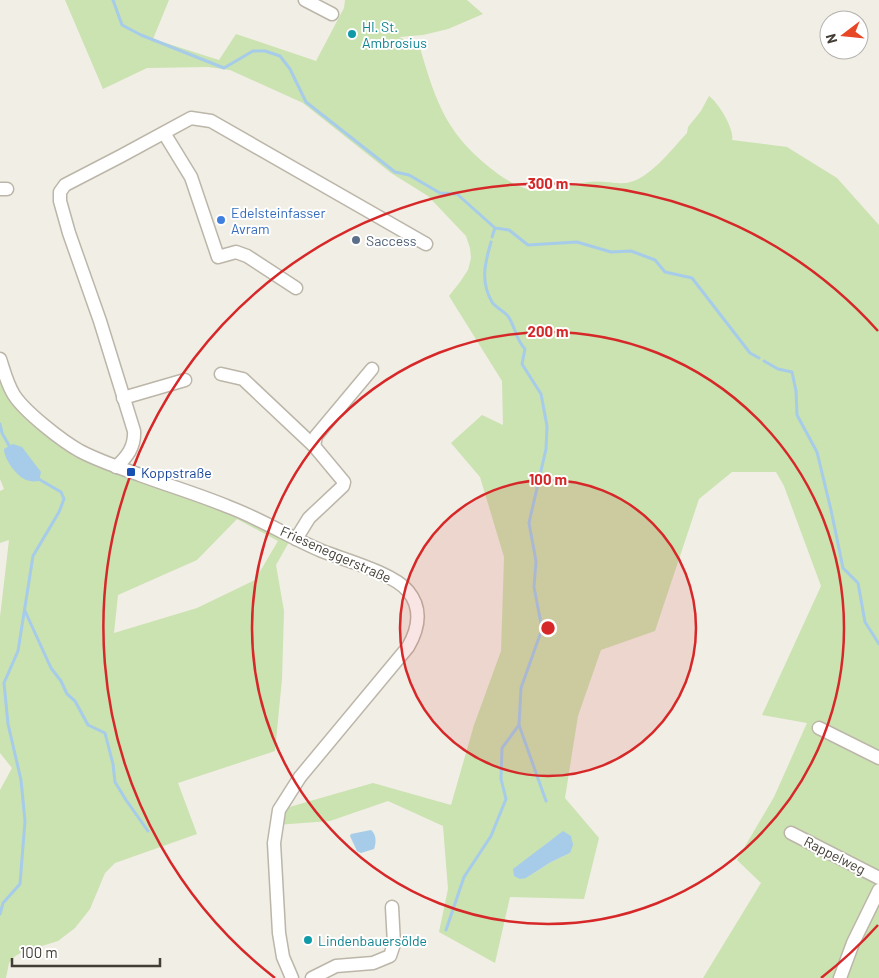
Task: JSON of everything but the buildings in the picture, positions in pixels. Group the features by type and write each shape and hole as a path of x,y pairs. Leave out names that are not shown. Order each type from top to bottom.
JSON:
{"street":[{"path":"305,0 332,14"},
{"path":"116,466 127,456 134,437 100,321 69,233 60,201 60,192 65,185 191,118 211,121 426,244"},
{"path":"164,132 190,177 218,258 236,252 247,256 296,288"},
{"name":"Frieseneggerstraße","path":"0,359 15,396 40,420 79,451 228,506 296,539 398,582 411,596 418,618 416,631 408,647 305,770 279,810 274,843 278,919 282,950 292,978"},
{"path":"314,446 316,436 372,369"},
{"path":"221,374 243,379 314,446 343,479 344,484 308,518 296,539"},
{"path":"123,398 184,380"},
{"path":"819,728 879,758"},
{"name":"Rappelweg","path":"792,833 879,878"},
{"path":"840,978 853,943 879,890"},
{"path":"312,978 336,966 373,963 390,956 394,944 392,907"}],"green space":[{"path":"65,0 169,0 153,39 219,60 236,34 316,61 344,8 345,0 467,0 483,14 448,29 423,35 399,37 420,48 439,104 456,133 481,160 508,181 525,188 544,191 588,182 626,183 635,181 660,163 687,133 688,127 701,111 709,96 725,116 731,130 732,140 787,147 837,178 879,225 879,978 703,978 761,883 737,860 774,797 807,723 762,715 821,586 784,486 776,472 732,472 699,499 655,631 601,650 578,716 565,798 599,838 584,899 510,897 495,963 439,932 448,889 443,826 388,801 330,821 276,825 279,810 373,783 451,805 474,725 501,651 504,557 480,477 451,443 482,415 503,425 502,381 449,296 468,270 471,258 466,236 428,196 391,173 303,103 230,70 208,67 147,68 103,89","holes":["551,840 570,853 551,862 526,878 540,849"]},
{"path":"0,377 43,429 157,484 239,517 289,542 276,565 284,611 282,679 275,751 178,783 197,834 115,863 105,873 90,909 75,928 58,941 22,952 14,957 9,963 6,978 0,978 0,790 12,768 0,753 0,617 9,540 0,543 0,491 4,489 0,479","holes":["237,519 278,541 255,580 197,608 114,633 118,595 197,560"]}],"water":[{"path":"13,444 22,447 41,472 39,481 26,480 13,469 4,449"},
{"path":"371,830 376,842 374,849 361,853 357,851 350,836 351,834"},
{"path":"563,831 571,836 573,845 570,853 551,862 526,878 520,879 514,876 513,869"}],"waterway":[{"path":"113,0 122,25 141,35 224,68 253,51 265,51 280,56 290,69 306,102 395,172 409,175 440,193 457,194 495,228 509,230 528,245 577,242 611,252 631,251 655,260 665,272 692,278 750,353 759,358"},
{"path":"492,237 495,228"},
{"path":"446,930 464,877 491,836 506,799 501,779 502,748 519,725 521,688 542,629 534,587 536,561 529,523 546,449 547,426 541,394 522,364 525,349 519,341 510,319 493,304 488,294 485,272 491,242"},
{"path":"764,361 778,369 792,372 796,391 797,415 817,452 843,568 858,583 865,622 879,644"},
{"path":"0,424 2,433 11,449"},
{"path":"0,914 3,903 20,884 25,821 21,780 8,724 4,683 18,651 33,556 59,512 64,499 61,492 37,478"},
{"path":"25,611 51,668 61,681 67,694 75,701 88,725 105,733 113,764 115,782 148,831"},
{"path":"519,725 546,801"}],"place":[{"name":"Hl. St. Ambrosius","path":"352,34"},
{"name":"Edelsteinfasser Avram","path":"221,220"},
{"name":"Saccess","path":"356,240"},
{"name":"Koppstraße","path":"131,472"},
{"name":"Lindenbauersölde","path":"308,940"}]}
